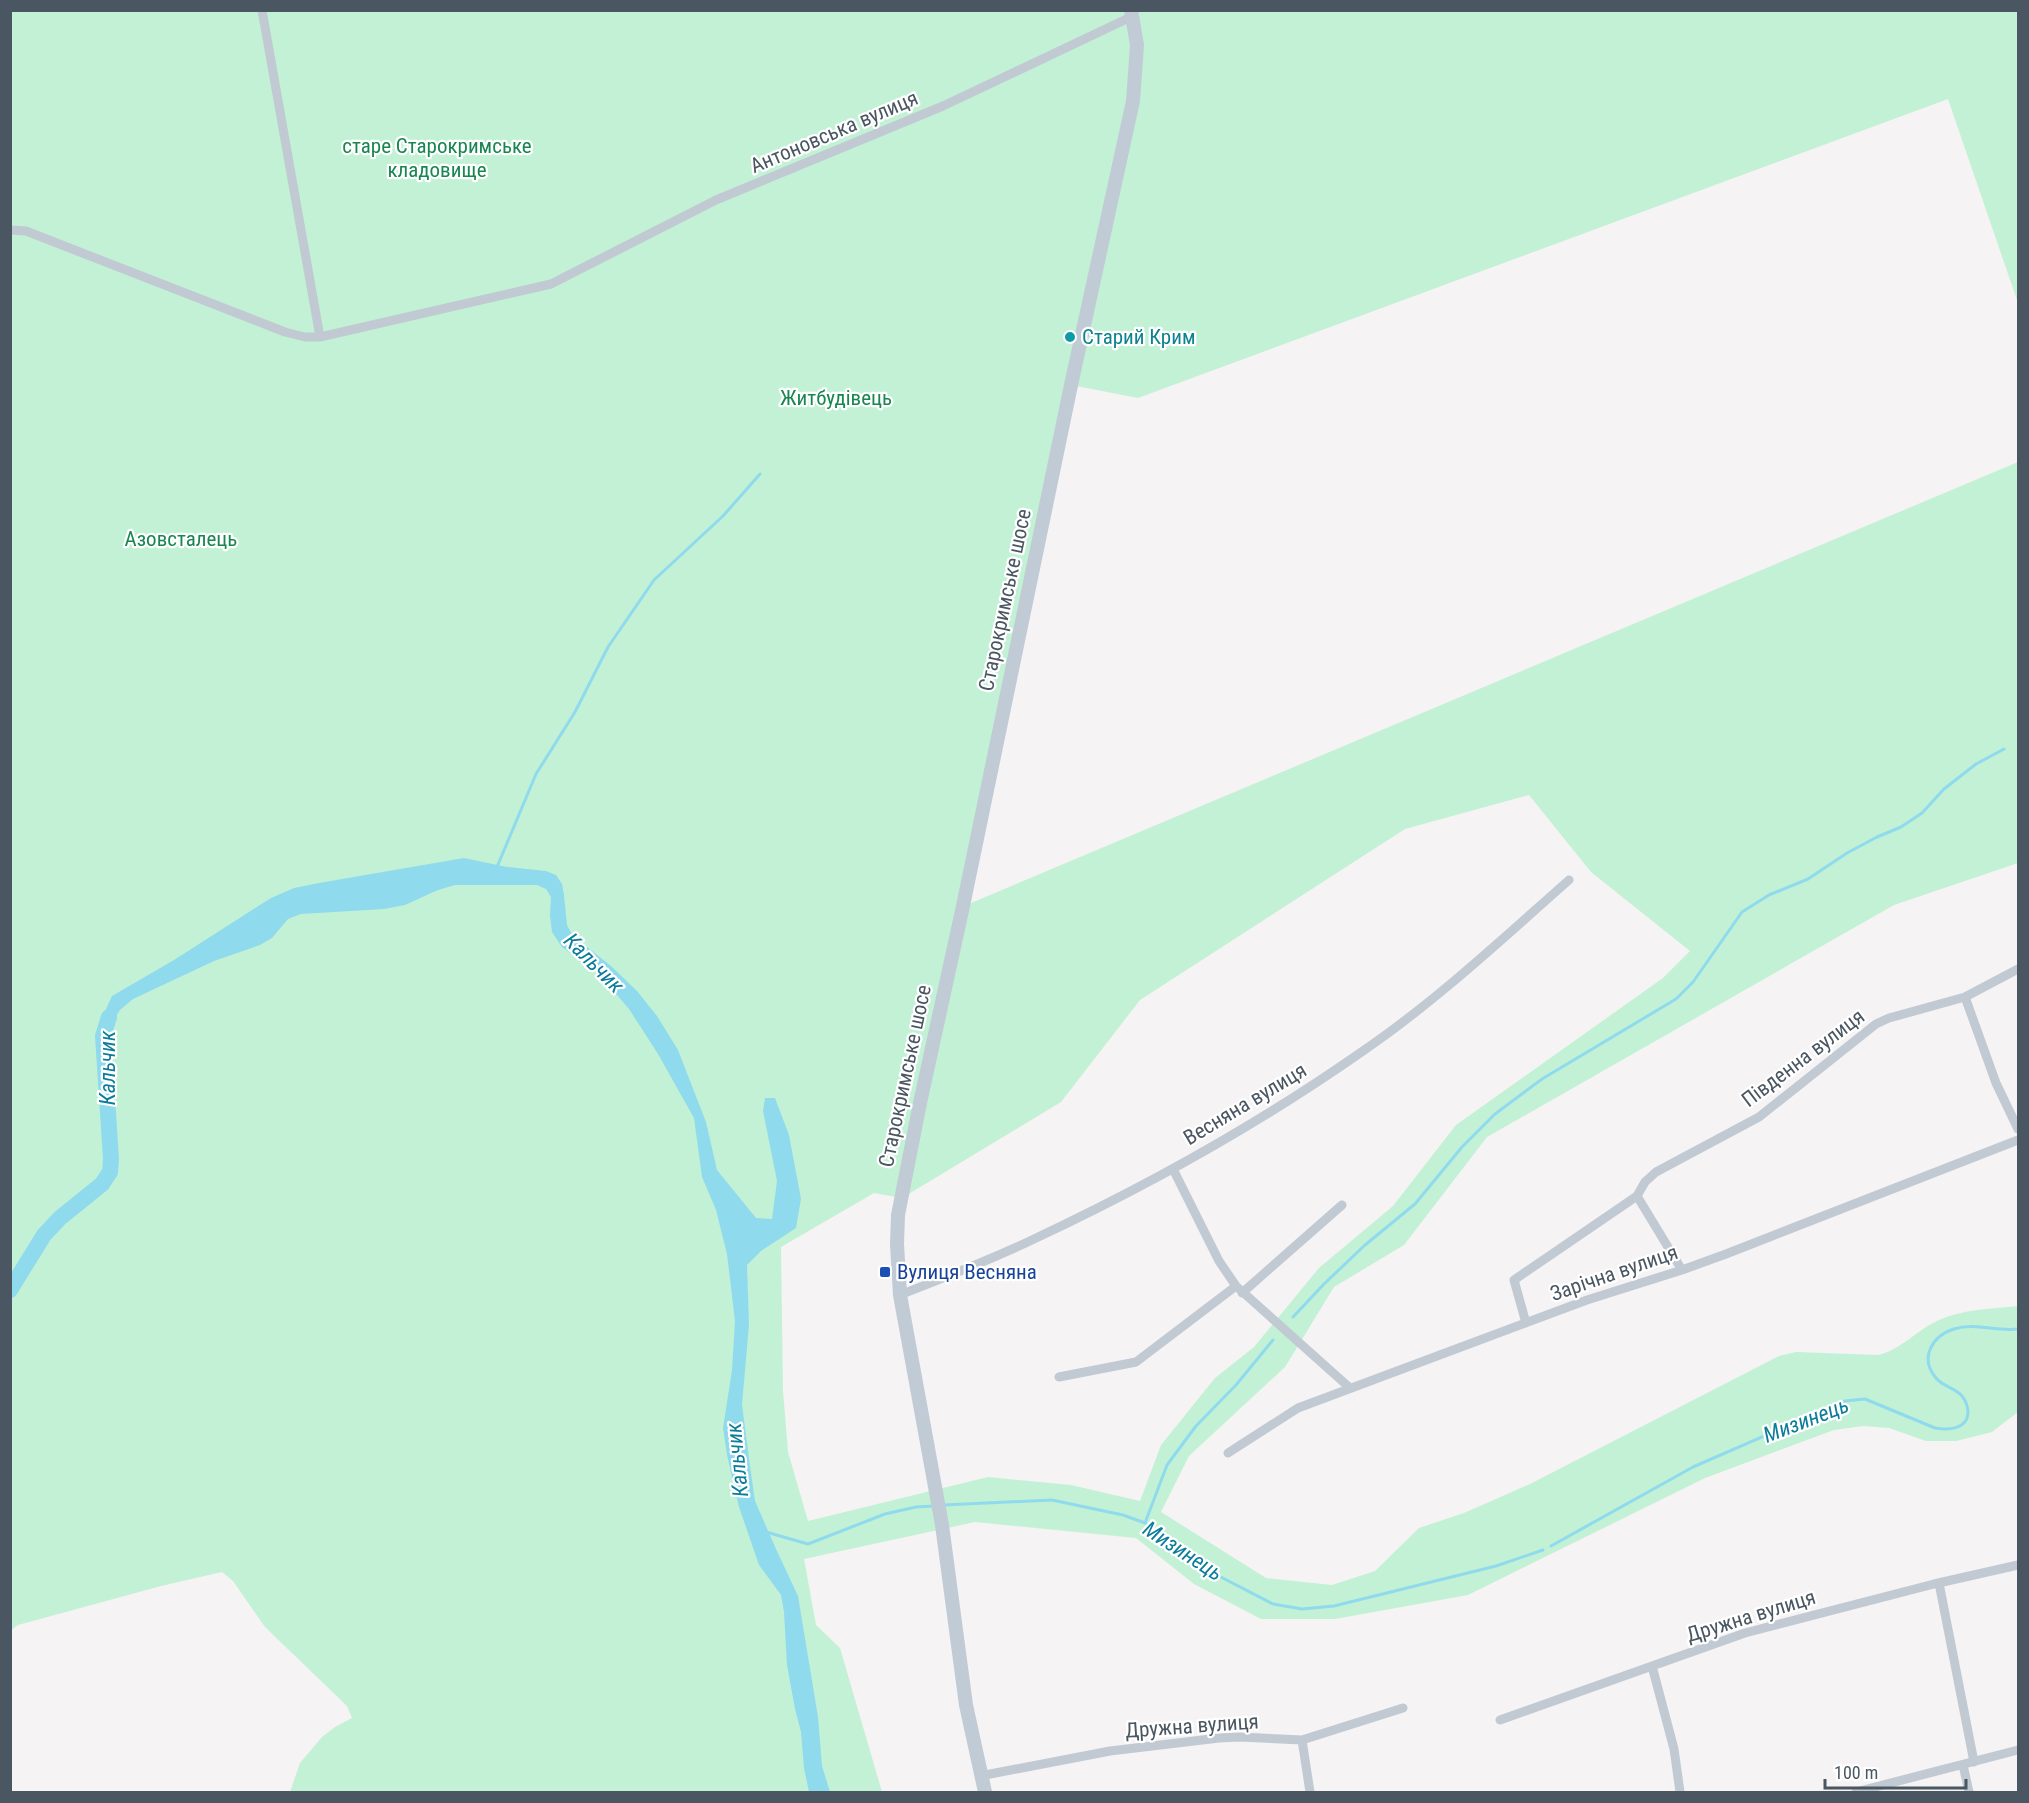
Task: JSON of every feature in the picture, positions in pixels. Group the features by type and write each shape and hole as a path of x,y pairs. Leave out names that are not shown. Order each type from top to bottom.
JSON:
{"street":[{"path":"262,10 320,337"},
{"name":"Антоновська вулиця","path":"10,230 26,231 285,332 305,337 320,337 550,284 716,200 943,106 1132,13"},
{"name":"Старокримське шосе","path":"985,1792 966,1705 942,1525 900,1295 898,1215 1071,385 1133,101 1137,54 1132,13"},
{"name":"Весняна вулиця","path":"900,1295 1033,1240 1173,1169 1270,1113 1362,1053 1451,984 1569,880"},
{"name":"Південна вулиця","path":"1526,1323 1514,1280 1637,1196 1645,1182 1656,1172 1770,1109 1876,1024 1889,1018 1965,997 2019,969"},
{"path":"1965,997 1996,1083 2019,1129"},
{"name":"Зарічна вулиця","path":"1228,1453 1298,1408 1587,1300 1682,1270 2019,1140"},
{"path":"1173,1169 1219,1261 1239,1289 1350,1389"},
{"path":"1637,1196 1682,1270"},
{"path":"1059,1377 1136,1362 1239,1289 1342,1205"},
{"name":"Дружна вулиця","path":"1500,1720 1745,1633 2019,1565"},
{"path":"1939,1583 1974,1762"},
{"path":"1652,1666 1674,1749 1680,1792"},
{"name":"Дружна вулиця","path":"980,1776 1110,1751 1219,1738 1302,1740 1403,1708"},
{"path":"1302,1740 1311,1792"},
{"path":"1856,1792 2019,1750"},
{"path":"1963,1765 1969,1792"}],"green space":[{"path":"11,11 2018,11 2018,303 1948,99 1138,398 1071,385 964,906 2018,462 2018,863 1894,905 1487,1137 1404,1245 1334,1287 1285,1367 1189,1456 1161,1512 1266,1578 1332,1585 1375,1571 1419,1528 1464,1513 1530,1484 1779,1356 1796,1352 1878,1355 1886,1353 1945,1318 1986,1309 2018,1306 2018,1412 1992,1432 1956,1441 1926,1441 1889,1428 1863,1426 1834,1430 1705,1478 1468,1595 1335,1619 1261,1619 1194,1584 1136,1538 975,1522 804,1559 816,1625 840,1648 882,1792 290,1792 300,1763 322,1737 352,1718 347,1706 265,1627 233,1581 222,1572 18,1625 11,1630","holes":["1529,795 1591,872 1690,951 1663,978 1456,1125 1393,1206 1319,1268 1254,1347 1215,1378 1161,1445 1140,1501 1071,1485 988,1477 808,1521 788,1452 783,1391 781,1247 874,1193 902,1198 1061,1102 1140,1000 1405,829"]}],"water":[{"path":"464,858 507,867 546,871 556,875 562,884 567,925 573,936 611,966 637,991 657,1016 678,1050 706,1122 717,1170 756,1218 772,1219 777,1181 763,1111 765,1098 775,1098 789,1135 801,1199 796,1228 761,1251 747,1265 749,1324 742,1405 755,1501 798,1596 818,1717 822,1766 830,1792 809,1792 801,1732 787,1665 781,1595 759,1565 739,1507 727,1455 723,1428 732,1370 735,1321 727,1254 716,1210 702,1177 694,1118 658,1054 629,1009 599,974 562,947 552,932 551,897 546,889 537,885 455,885 405,905 384,909 301,914 288,919 272,938 260,945 214,961 133,999 120,1010 103,1036 106,1009 112,996 174,960 271,898 294,888"}],"waterway":[{"path":"497,867 536,774 575,712 608,647 654,580 723,516 760,474"},
{"path":"1293,1317 1365,1245 1415,1204 1462,1147 1495,1114 1542,1079 1676,999 1693,982 1742,912 1769,895 1808,879 1847,853 1901,827 1922,813 1944,789 1976,764 2004,749"},
{"name":"Кальчик","path":"10,1290 44,1235 60,1218 102,1184 110,1172 103,1036 109,1017"},
{"name":"Мизинець","path":"1551,1546 1693,1467 1845,1401 1865,1399 1935,1428 1956,1428 1967,1419 1966,1404 1959,1393 1939,1381 1931,1370 1928,1356 1934,1342 1946,1332 1962,1327 2018,1329"},
{"path":"1145,1523 1167,1465 1196,1426 1236,1385 1273,1340"},
{"name":"Мизинець","path":"944,1505 1052,1500 1123,1515 1145,1523 1173,1541 1215,1574 1273,1604 1302,1609 1334,1606 1496,1566 1543,1550"},
{"name":"Мизинець","path":"766,1532 808,1544 885,1514 916,1507 934,1506"}],"place":[{"name":"Старий Крим","path":"1070,337"},
{"name":"Вулиця Весняна","path":"885,1272"}],"park label":[{"name":"старе Старокримське кладовище","path":"437,158"},
{"name":"Житбудівець","path":"836,398"},
{"name":"Азовсталець","path":"181,539"}]}
